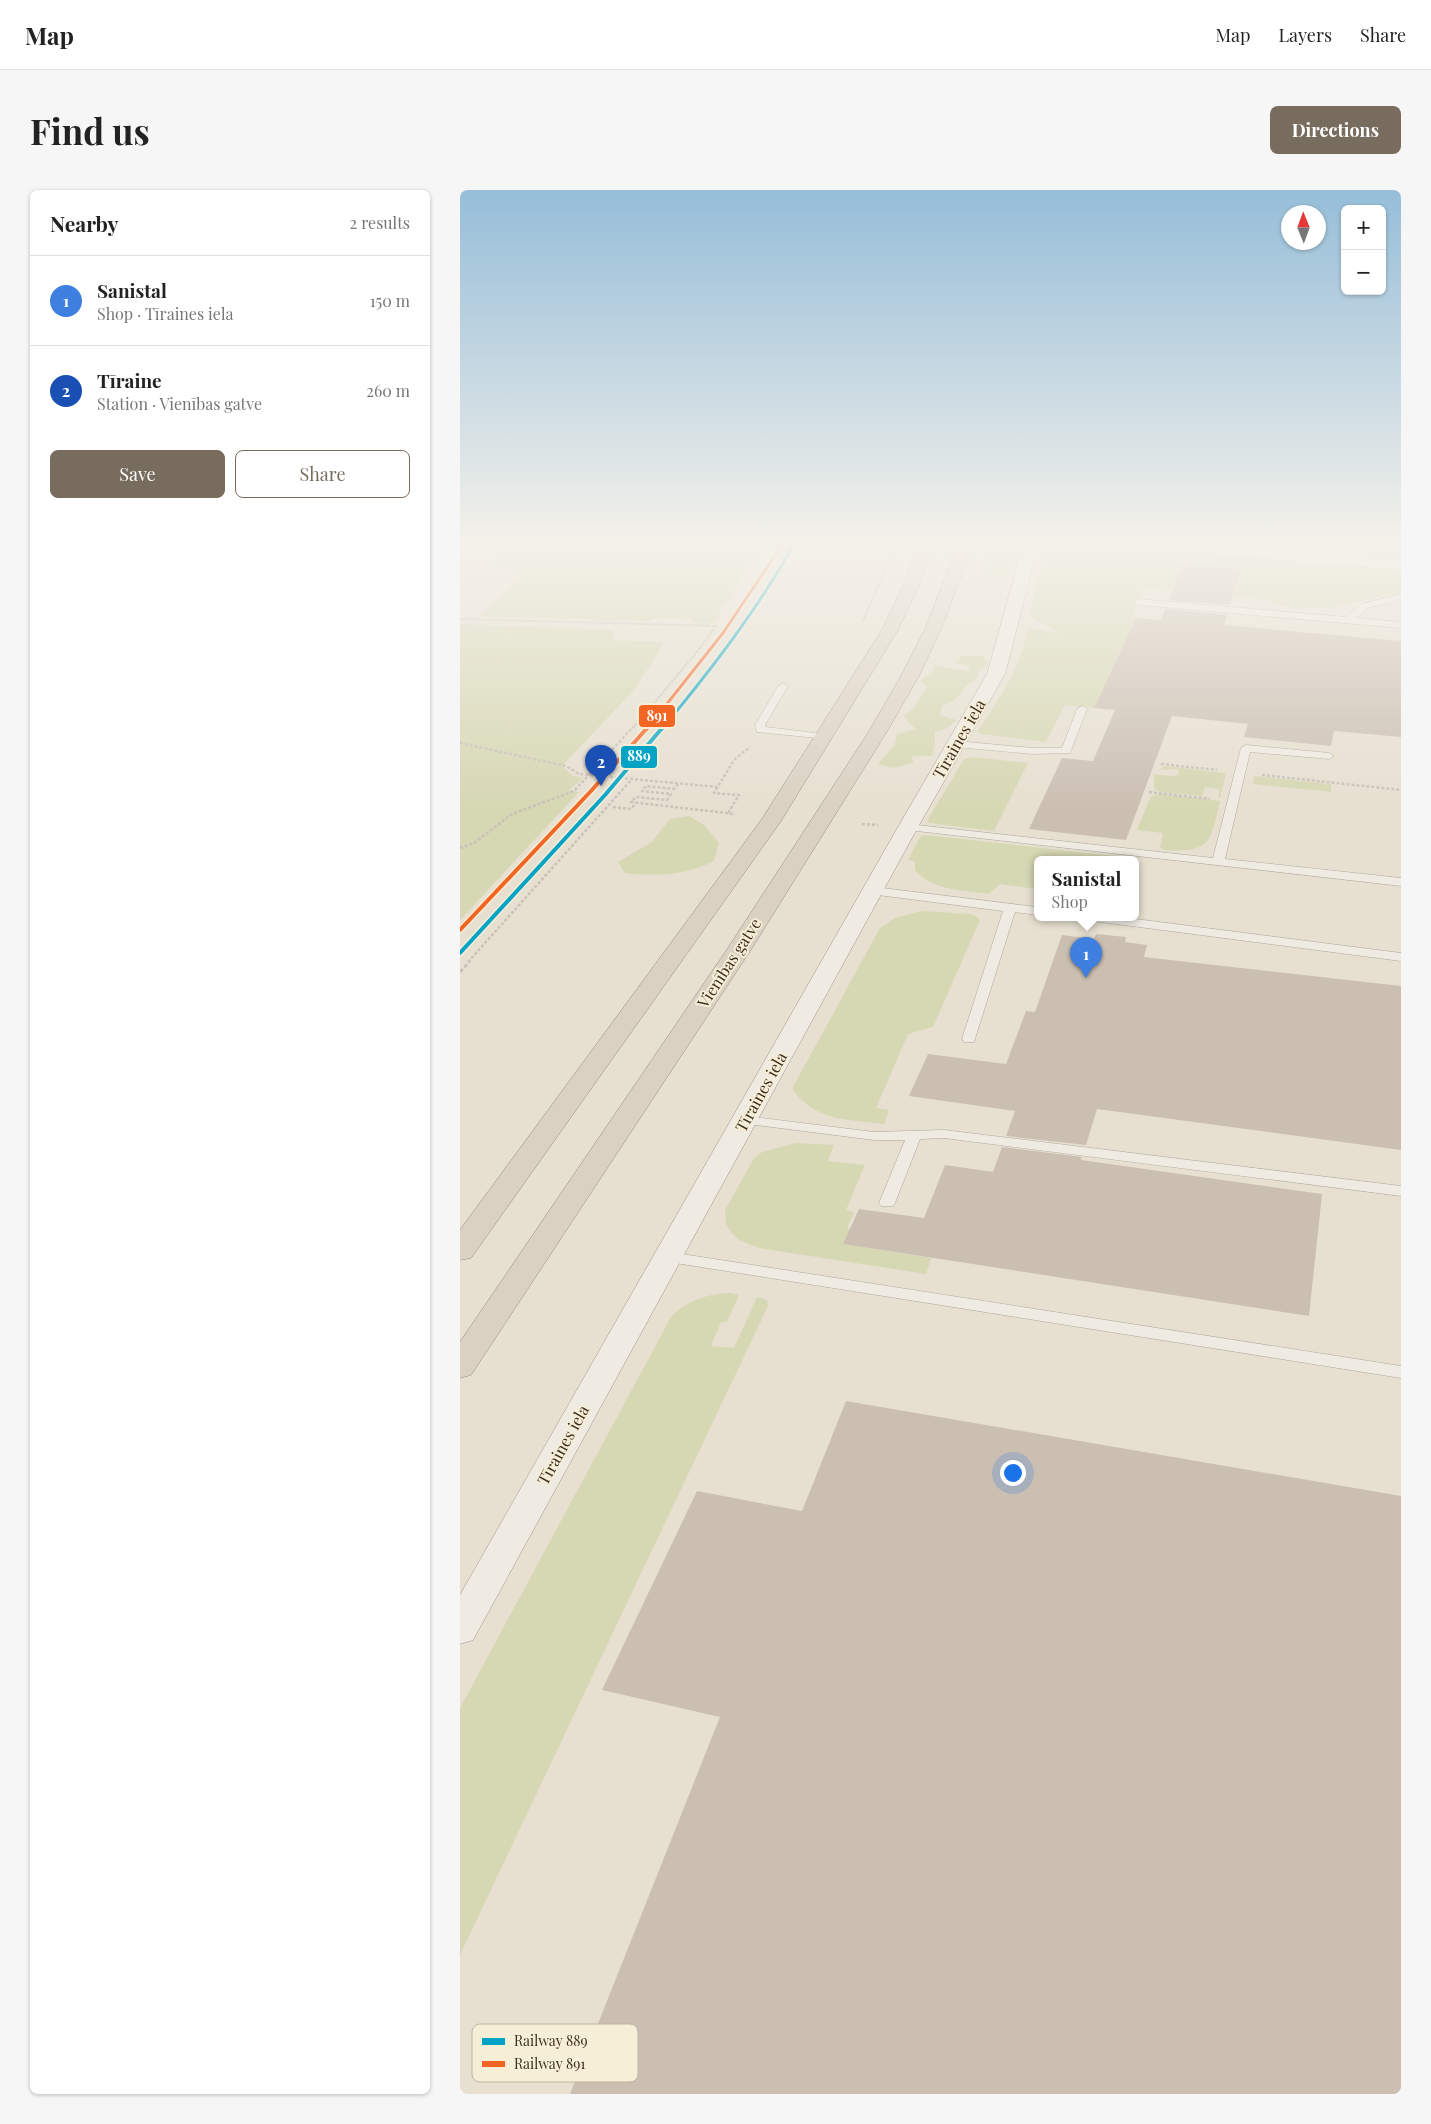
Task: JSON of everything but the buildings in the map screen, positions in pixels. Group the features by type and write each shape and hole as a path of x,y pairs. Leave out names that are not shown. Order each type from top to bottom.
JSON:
{"highway":[{"path":"460,1251 771,821 889,631"},
{"name":"Vienības gatve","path":"460,1367 740,948 877,733 910,676 932,631"}],"street":[{"name":"Tīraines iela","path":"460,1629 908,827 996,674 1008,631"}],"lane":[{"path":"784,686 760,725 761,730 823,737"},
{"path":"956,744 1034,751 1066,751 1082,709"},
{"path":"1218,862 1246,748 1329,756"},
{"path":"908,827 1401,882"},
{"path":"874,890 1034,911"},
{"path":"969,1039 1010,908"},
{"path":"1124,921 1401,957"},
{"path":"745,1120 874,1136 954,1135 1401,1191"},
{"path":"887,1203 914,1135"},
{"path":"669,1256 1401,1372"}],"path":[{"path":"460,848 474,843 512,814 574,791 624,737 697,652 712,631"},
{"path":"728,813 739,795 714,793 734,760 748,751 752,744"},
{"path":"460,745 566,766 575,774 584,776 590,774 717,787"},
{"path":"1162,764 1401,790"},
{"path":"460,972 632,779"},
{"path":"678,784 674,789 646,786 642,791 671,794 667,800 636,797 631,802 734,814"},
{"path":"1148,792 1233,801"},
{"path":"613,807 631,809 636,803"},
{"path":"862,824 869,824"}],"green space":[{"path":"460,631 613,631 614,640 665,642 634,690 562,766 573,776 583,778 569,790 579,792 460,920"},
{"path":"1027,631 1058,633 1056,631 1130,631 1094,708 1065,705 1046,742 977,732 1008,684 1020,658"},
{"path":"962,656 984,656 988,664 979,671 976,679 966,686 956,699 942,706 940,715 957,720 946,729 935,732 932,756 912,756 913,763 893,768 878,764 895,744 897,734 916,729 904,716 914,707 927,687 920,681 934,671 933,665 968,671 970,666 955,663"},
{"path":"973,757 1028,763 994,831 929,823 927,821 964,759"},
{"path":"1165,766 1226,773 1220,798 1218,798 1220,789 1205,787 1202,796 1160,792 1154,788 1154,774 1174,776 1179,774 1177,769 1158,770"},
{"path":"1254,776 1331,784 1331,792 1253,784"},
{"path":"1159,794 1220,801 1214,827 1206,842 1191,850 1163,850 1160,847 1163,833 1137,830 1151,796"},
{"path":"689,816 704,825 719,843 714,861 692,870 670,874 625,873 618,862 652,842 670,819"},
{"path":"925,835 1115,856 1034,856 1034,889 1000,884 989,894 939,886 922,877 915,870 915,861 908,860 920,837"},
{"path":"921,911 970,914 980,920 933,1027 908,1034 876,1108 889,1110 884,1124 823,1114 802,1100 793,1090 793,1087 880,928 895,918"},
{"path":"796,1143 834,1145 828,1161 865,1165 846,1210 854,1212 847,1228 850,1229 843,1244 931,1258 926,1274 759,1248 739,1240 731,1232 726,1224 725,1210 754,1158 762,1152"},
{"path":"730,1293 739,1295 727,1322 721,1322 711,1346 734,1348 757,1297 767,1300 768,1306 460,1955 460,1708 671,1317 684,1306 698,1299"}],"rail line":[{"name":"891","path":"460,930 623,755 685,683 724,631"},
{"name":"889","path":"460,953 640,755 707,672 737,631"}],"place":[{"name":"Tīraine","path":"601,786"},
{"name":"Sanistal","path":"1086,978"}]}
